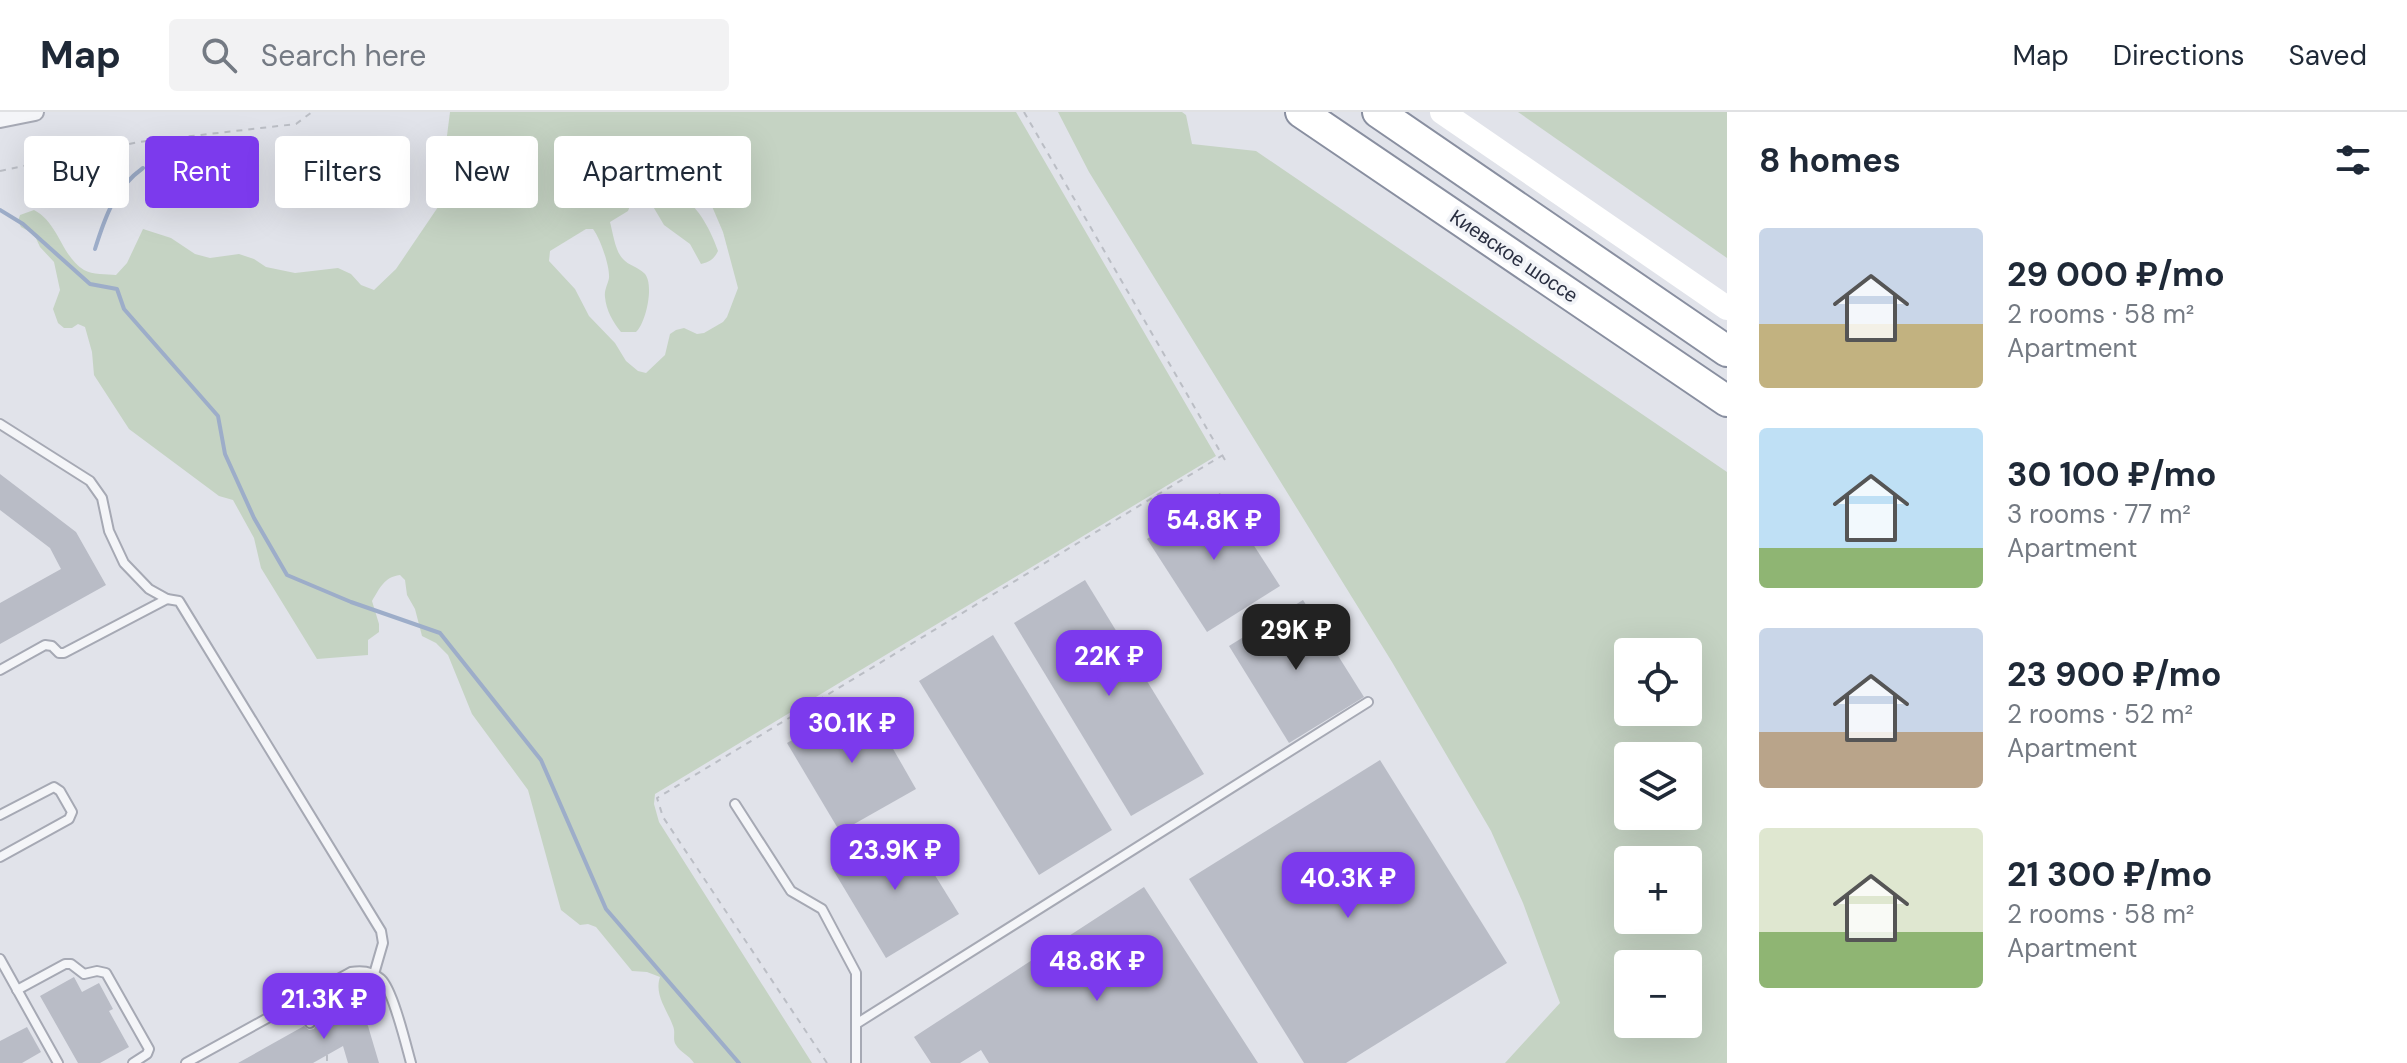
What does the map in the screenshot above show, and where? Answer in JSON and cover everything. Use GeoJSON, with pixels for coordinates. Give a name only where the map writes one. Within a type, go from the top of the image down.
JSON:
{"type":"FeatureCollection","features":[{"type":"Feature","properties":{"kind":"highway","name":"Киевское шоссе"},"geometry":{"type":"LineString","coordinates":[[1301,112],[1727,401]]}},
{"type":"Feature","properties":{"kind":"highway","name":"Киевское шоссе"},"geometry":{"type":"LineString","coordinates":[[1378,112],[1727,351]]}},
{"type":"Feature","properties":{"kind":"main road"},"geometry":{"type":"LineString","coordinates":[[1442,112],[1727,308]]}},
{"type":"Feature","properties":{"kind":"street"},"geometry":{"type":"LineString","coordinates":[[0,119],[35,112]]}},
{"type":"Feature","properties":{"kind":"lane"},"geometry":{"type":"LineString","coordinates":[[0,424],[90,481],[102,498],[109,531],[124,563],[149,589],[167,599]]}},
{"type":"Feature","properties":{"kind":"lane"},"geometry":{"type":"LineString","coordinates":[[0,670],[45,645],[64,653],[167,599],[181,603],[381,931],[383,943],[374,974]]}},
{"type":"Feature","properties":{"kind":"lane"},"geometry":{"type":"LineString","coordinates":[[856,1024],[1368,702]]}},
{"type":"Feature","properties":{"kind":"lane"},"geometry":{"type":"LineString","coordinates":[[0,815],[54,787],[60,791],[72,812],[69,819],[0,857]]}},
{"type":"Feature","properties":{"kind":"lane"},"geometry":{"type":"LineString","coordinates":[[735,804],[791,891],[822,909],[856,973],[856,1063]]}},
{"type":"Feature","properties":{"kind":"lane"},"geometry":{"type":"LineString","coordinates":[[0,959],[58,1063]]}},
{"type":"Feature","properties":{"kind":"lane"},"geometry":{"type":"LineString","coordinates":[[17,990],[65,964],[71,964],[84,974],[97,971],[106,973],[149,1049],[147,1054],[133,1063]]}},
{"type":"Feature","properties":{"kind":"lane"},"geometry":{"type":"LineString","coordinates":[[186,1063],[351,972],[365,971],[386,984],[411,1063]]}},
{"type":"Feature","properties":{"kind":"lane"},"geometry":{"type":"LineString","coordinates":[[298,1001],[310,1023]]}},
{"type":"Feature","properties":{"kind":"path"},"geometry":{"type":"LineString","coordinates":[[0,171],[139,142],[296,124],[312,112]]}},
{"type":"Feature","properties":{"kind":"path"},"geometry":{"type":"LineString","coordinates":[[827,1063],[663,817],[657,798],[1224,458],[1024,112]]}},
{"type":"Feature","properties":{"kind":"path"},"geometry":{"type":"LineString","coordinates":[[327,1055],[327,1063]]}},
{"type":"Feature","properties":{"kind":"green space"},"geometry":{"type":"Polygon","coordinates":[[[450,112],[1016,112],[1216,456],[655,794],[654,804],[659,822],[812,1063],[694,1063],[678,1047],[660,996],[660,977],[632,971],[596,927],[580,925],[561,910],[528,790],[472,714],[448,655],[436,643],[422,636],[415,609],[407,595],[405,580],[400,575],[390,578],[372,601],[379,632],[368,640],[368,655],[317,659],[261,568],[254,538],[233,500],[219,496],[129,429],[94,375],[85,327],[78,324],[64,328],[58,323],[53,309],[60,290],[54,262],[40,247],[34,234],[21,227],[18,221],[20,215],[34,210],[49,223],[76,264],[91,273],[116,275],[127,263],[143,229],[171,238],[195,254],[210,258],[239,254],[266,267],[295,273],[338,268],[351,274],[361,285],[374,290],[396,269],[437,208],[538,208],[538,136],[447,136],[450,112]],[[554,136],[554,208],[629,208],[610,222],[620,256],[644,273],[649,285],[648,303],[640,327],[636,332],[621,332],[608,311],[605,294],[608,267],[593,229],[586,229],[550,251],[549,261],[575,289],[589,316],[638,371],[646,373],[665,355],[670,334],[676,330],[684,328],[697,334],[704,333],[727,317],[738,288],[723,232],[713,208],[751,208],[751,136],[554,136]]]}},
{"type":"Feature","properties":{"kind":"green space"},"geometry":{"type":"Polygon","coordinates":[[[1058,112],[1182,112],[1186,115],[1192,144],[1256,151],[1727,472],[1727,1063],[1505,1063],[1560,1003],[1523,903],[1491,831],[1392,662],[1089,172],[1058,112]]]}},
{"type":"Feature","properties":{"kind":"green space"},"geometry":{"type":"Polygon","coordinates":[[[1518,112],[1727,112],[1727,258],[1518,112]]]}},
{"type":"Feature","properties":{"kind":"green space"},"geometry":{"type":"Polygon","coordinates":[[[654,208],[695,208],[718,251],[711,260],[701,264],[690,244],[664,225],[654,208]]]}},
{"type":"Feature","properties":{"kind":"building"},"geometry":{"type":"Polygon","coordinates":[[[0,474],[76,532],[106,585],[0,644],[0,603],[61,569],[50,548],[0,510],[0,474]]]}},
{"type":"Feature","properties":{"kind":"building"},"geometry":{"type":"Polygon","coordinates":[[[1220,493],[1280,586],[1207,632],[1147,539],[1220,493]]]}},
{"type":"Feature","properties":{"kind":"building"},"geometry":{"type":"Polygon","coordinates":[[[1085,580],[1204,774],[1131,816],[1014,623],[1085,580]]]}},
{"type":"Feature","properties":{"kind":"building"},"geometry":{"type":"Polygon","coordinates":[[[1303,600],[1364,697],[1289,743],[1229,646],[1303,600]]]}},
{"type":"Feature","properties":{"kind":"building"},"geometry":{"type":"Polygon","coordinates":[[[993,635],[1112,830],[1039,875],[919,681],[993,635]]]}},
{"type":"Feature","properties":{"kind":"building"},"geometry":{"type":"Polygon","coordinates":[[[864,698],[916,789],[840,832],[787,743],[864,698]]]}},
{"type":"Feature","properties":{"kind":"building"},"geometry":{"type":"Polygon","coordinates":[[[1380,760],[1507,963],[1346,1063],[1304,1063],[1189,879],[1380,760]]]}},
{"type":"Feature","properties":{"kind":"building"},"geometry":{"type":"Polygon","coordinates":[[[905,827],[959,914],[886,958],[832,868],[905,827]]]}},
{"type":"Feature","properties":{"kind":"building"},"geometry":{"type":"Polygon","coordinates":[[[1144,887],[1258,1063],[989,1063],[981,1050],[960,1063],[931,1063],[914,1037],[1144,887]]]}},
{"type":"Feature","properties":{"kind":"building"},"geometry":{"type":"Polygon","coordinates":[[[74,977],[82,992],[99,983],[113,1009],[109,1011],[129,1047],[100,1063],[78,1063],[40,996],[74,977]]]}},
{"type":"Feature","properties":{"kind":"building"},"geometry":{"type":"Polygon","coordinates":[[[353,999],[368,1026],[379,1063],[348,1063],[343,1046],[313,1063],[238,1063],[304,1026],[314,1029],[316,1020],[353,999]]]}},
{"type":"Feature","properties":{"kind":"building"},"geometry":{"type":"Polygon","coordinates":[[[27,1027],[41,1052],[22,1063],[0,1063],[0,1041],[27,1027]]]}},
{"type":"Feature","properties":{"kind":"waterway"},"geometry":{"type":"LineString","coordinates":[[95,249],[118,194],[143,168]]}},
{"type":"Feature","properties":{"kind":"waterway"},"geometry":{"type":"LineString","coordinates":[[0,210],[23,224],[90,284],[117,289],[124,309],[218,416],[225,454],[254,518],[287,575],[351,602],[440,633],[541,760],[606,909],[739,1063]]}}]}
